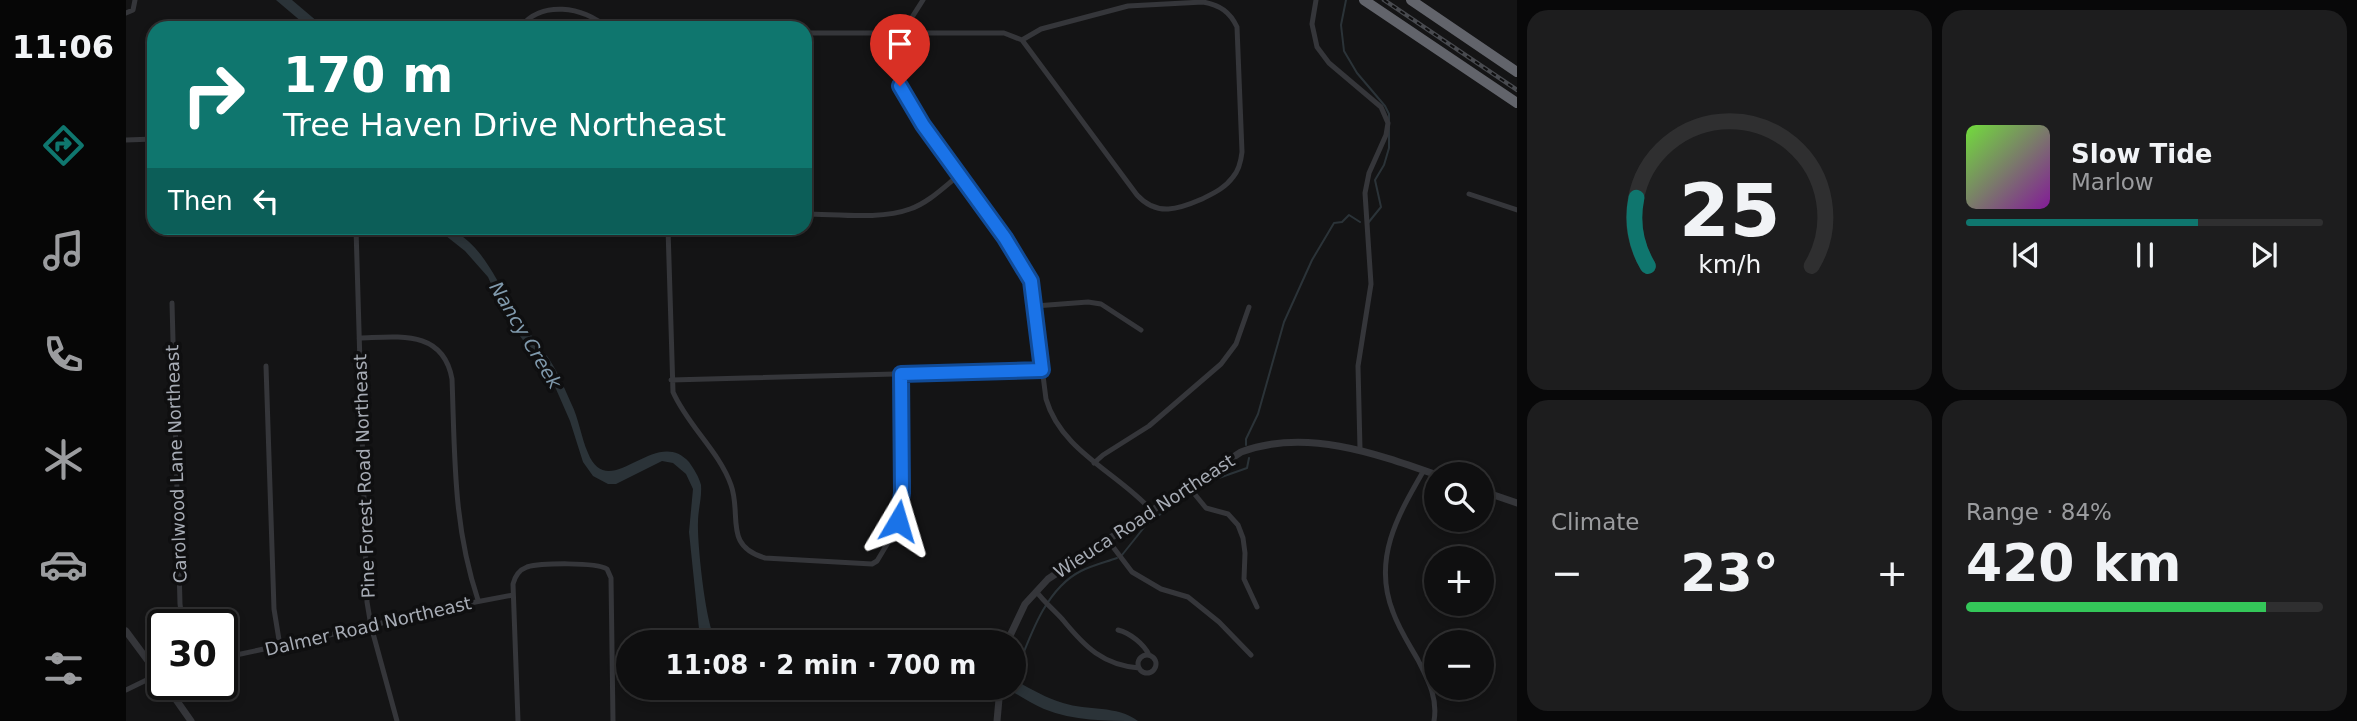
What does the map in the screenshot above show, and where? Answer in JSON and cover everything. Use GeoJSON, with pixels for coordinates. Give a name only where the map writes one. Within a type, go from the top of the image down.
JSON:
{"type":"FeatureCollection","features":[{"type":"Feature","properties":{"kind":"highway"},"geometry":{"type":"LineString","coordinates":[[1364,0],[1517,103]]}},
{"type":"Feature","properties":{"kind":"highway"},"geometry":{"type":"LineString","coordinates":[[1411,0],[1517,72]]}},
{"type":"Feature","properties":{"kind":"street"},"geometry":{"type":"LineString","coordinates":[[127,14],[135,7],[135,0]]}},
{"type":"Feature","properties":{"kind":"street"},"geometry":{"type":"LineString","coordinates":[[923,0],[902,33],[896,62],[900,86],[923,125],[1005,238],[1028,275],[1034,292],[1046,399],[1052,415],[1074,444],[1151,510]]}},
{"type":"Feature","properties":{"kind":"street"},"geometry":{"type":"LineString","coordinates":[[1316,0],[1312,24],[1317,47],[1329,64],[1381,107],[1388,123],[1386,135],[1369,173],[1365,193],[1371,284],[1358,366],[1360,449]]}},
{"type":"Feature","properties":{"kind":"street"},"geometry":{"type":"LineString","coordinates":[[812,33],[1004,33],[1023,40],[1137,195],[1147,204],[1164,210],[1181,208],[1219,191],[1235,175],[1242,152],[1239,37],[1234,20],[1222,8],[1203,2],[1128,6],[1041,29],[1023,40]]}},
{"type":"Feature","properties":{"kind":"street"},"geometry":{"type":"LineString","coordinates":[[526,21],[537,12],[562,8],[584,12],[597,21]]}},
{"type":"Feature","properties":{"kind":"street"},"geometry":{"type":"LineString","coordinates":[[126,140],[147,139]]}},
{"type":"Feature","properties":{"kind":"street"},"geometry":{"type":"LineString","coordinates":[[812,214],[884,214],[910,209],[930,198],[959,175]]}},
{"type":"Feature","properties":{"kind":"street"},"geometry":{"type":"LineString","coordinates":[[1469,194],[1517,210]]}},
{"type":"Feature","properties":{"kind":"street","name":"Pine Forest Road Northeast"},"geometry":{"type":"LineString","coordinates":[[356,235],[365,560],[371,626],[397,721]]}},
{"type":"Feature","properties":{"kind":"street"},"geometry":{"type":"LineString","coordinates":[[668,235],[671,380],[678,404],[730,481],[734,497],[736,532],[746,549],[765,558],[872,564],[877,561],[892,536],[901,506],[901,374]]}},
{"type":"Feature","properties":{"kind":"street"},"geometry":{"type":"LineString","coordinates":[[1035,306],[1088,302],[1101,304],[1141,330]]}},
{"type":"Feature","properties":{"kind":"street","name":"Carolwood Lane Northeast"},"geometry":{"type":"LineString","coordinates":[[172,303],[181,609]]}},
{"type":"Feature","properties":{"kind":"street"},"geometry":{"type":"LineString","coordinates":[[1094,463],[1149,426],[1221,364],[1237,344],[1249,307]]}},
{"type":"Feature","properties":{"kind":"street"},"geometry":{"type":"LineString","coordinates":[[359,338],[418,338],[435,348],[448,365],[452,379],[457,513],[478,600]]}},
{"type":"Feature","properties":{"kind":"street"},"geometry":{"type":"LineString","coordinates":[[266,366],[274,609],[280,646]]}},
{"type":"Feature","properties":{"kind":"street"},"geometry":{"type":"LineString","coordinates":[[671,380],[1042,370]]}},
{"type":"Feature","properties":{"kind":"street","name":"Wieuca Road Northeast"},"geometry":{"type":"LineString","coordinates":[[1012,630],[1017,619],[1061,568],[1110,542],[1151,510],[1241,452],[1269,444],[1325,444],[1360,449],[1424,470]]}},
{"type":"Feature","properties":{"kind":"street"},"geometry":{"type":"LineString","coordinates":[[1424,470],[1394,525],[1386,554],[1385,576],[1392,611],[1432,690],[1434,721]]}},
{"type":"Feature","properties":{"kind":"street"},"geometry":{"type":"LineString","coordinates":[[1189,487],[1206,508],[1228,514],[1238,525],[1245,553],[1244,579],[1257,607]]}},
{"type":"Feature","properties":{"kind":"street"},"geometry":{"type":"LineString","coordinates":[[1494,495],[1517,503]]}},
{"type":"Feature","properties":{"kind":"street"},"geometry":{"type":"LineString","coordinates":[[1110,542],[1132,572],[1161,589],[1188,597],[1219,622],[1251,656]]}},
{"type":"Feature","properties":{"kind":"street"},"geometry":{"type":"LineString","coordinates":[[518,721],[513,595],[515,578],[527,567],[598,565],[607,569],[611,578],[613,721]]}},
{"type":"Feature","properties":{"kind":"street"},"geometry":{"type":"LineString","coordinates":[[1039,594],[1072,633],[1093,652],[1110,663],[1139,668],[1146,673],[1154,669],[1156,661],[1146,648],[1126,632],[1118,630]]}},
{"type":"Feature","properties":{"kind":"street","name":"Dalmer Road Northeast"},"geometry":{"type":"LineString","coordinates":[[238,655],[478,600],[513,595]]}},
{"type":"Feature","properties":{"kind":"street"},"geometry":{"type":"LineString","coordinates":[[126,631],[147,657]]}},
{"type":"Feature","properties":{"kind":"street"},"geometry":{"type":"LineString","coordinates":[[1139,668],[1139,659],[1149,655]]}},
{"type":"Feature","properties":{"kind":"street"},"geometry":{"type":"LineString","coordinates":[[126,690],[147,680]]}},
{"type":"Feature","properties":{"kind":"street"},"geometry":{"type":"LineString","coordinates":[[176,700],[191,721]]}},
{"type":"Feature","properties":{"kind":"street"},"geometry":{"type":"LineString","coordinates":[[997,719],[999,700]]}},
{"type":"Feature","properties":{"kind":"water"},"geometry":{"type":"Polygon","coordinates":[[[276,0],[292,0],[317,21],[301,21],[276,0]]]}},
{"type":"Feature","properties":{"kind":"water","name":"Nancy Creek"},"geometry":{"type":"Polygon","coordinates":[[[445,235],[459,235],[474,247],[493,273],[519,319],[551,361],[574,409],[588,453],[597,467],[608,471],[620,469],[662,452],[676,453],[689,462],[698,476],[701,485],[699,548],[712,630],[699,629],[689,532],[693,489],[686,474],[673,463],[662,461],[616,484],[608,484],[593,476],[583,462],[556,389],[506,317],[488,277],[465,251],[445,235]]]}},
{"type":"Feature","properties":{"kind":"water"},"geometry":{"type":"Polygon","coordinates":[[[1026,686],[1057,701],[1112,710],[1138,721],[1090,720],[1039,707],[1026,700],[1026,686]]]}},
{"type":"Feature","properties":{"kind":"waterway"},"geometry":{"type":"LineString","coordinates":[[1346,0],[1341,25],[1344,51],[1357,73],[1389,114],[1389,148],[1384,165],[1375,180],[1381,207],[1368,223]]}},
{"type":"Feature","properties":{"kind":"waterway"},"geometry":{"type":"LineString","coordinates":[[1246,445],[1246,439],[1258,414],[1284,322],[1312,260],[1334,223],[1342,222],[1349,215],[1360,222]]}},
{"type":"Feature","properties":{"kind":"waterway"},"geometry":{"type":"LineString","coordinates":[[1122,555],[1146,525],[1199,485],[1247,468],[1249,458]]}},
{"type":"Feature","properties":{"kind":"waterway"},"geometry":{"type":"LineString","coordinates":[[1026,647],[1038,619],[1056,591],[1081,571],[1117,558]]}},
{"type":"Feature","properties":{"kind":"railway"},"geometry":{"type":"LineString","coordinates":[[1384,0],[1517,90]]}},
{"type":"Feature","properties":{"kind":"route"},"geometry":{"type":"LineString","coordinates":[[898,521],[902,493],[901,374],[1042,370],[1031,281],[1005,238],[923,125],[900,86]]}}]}
